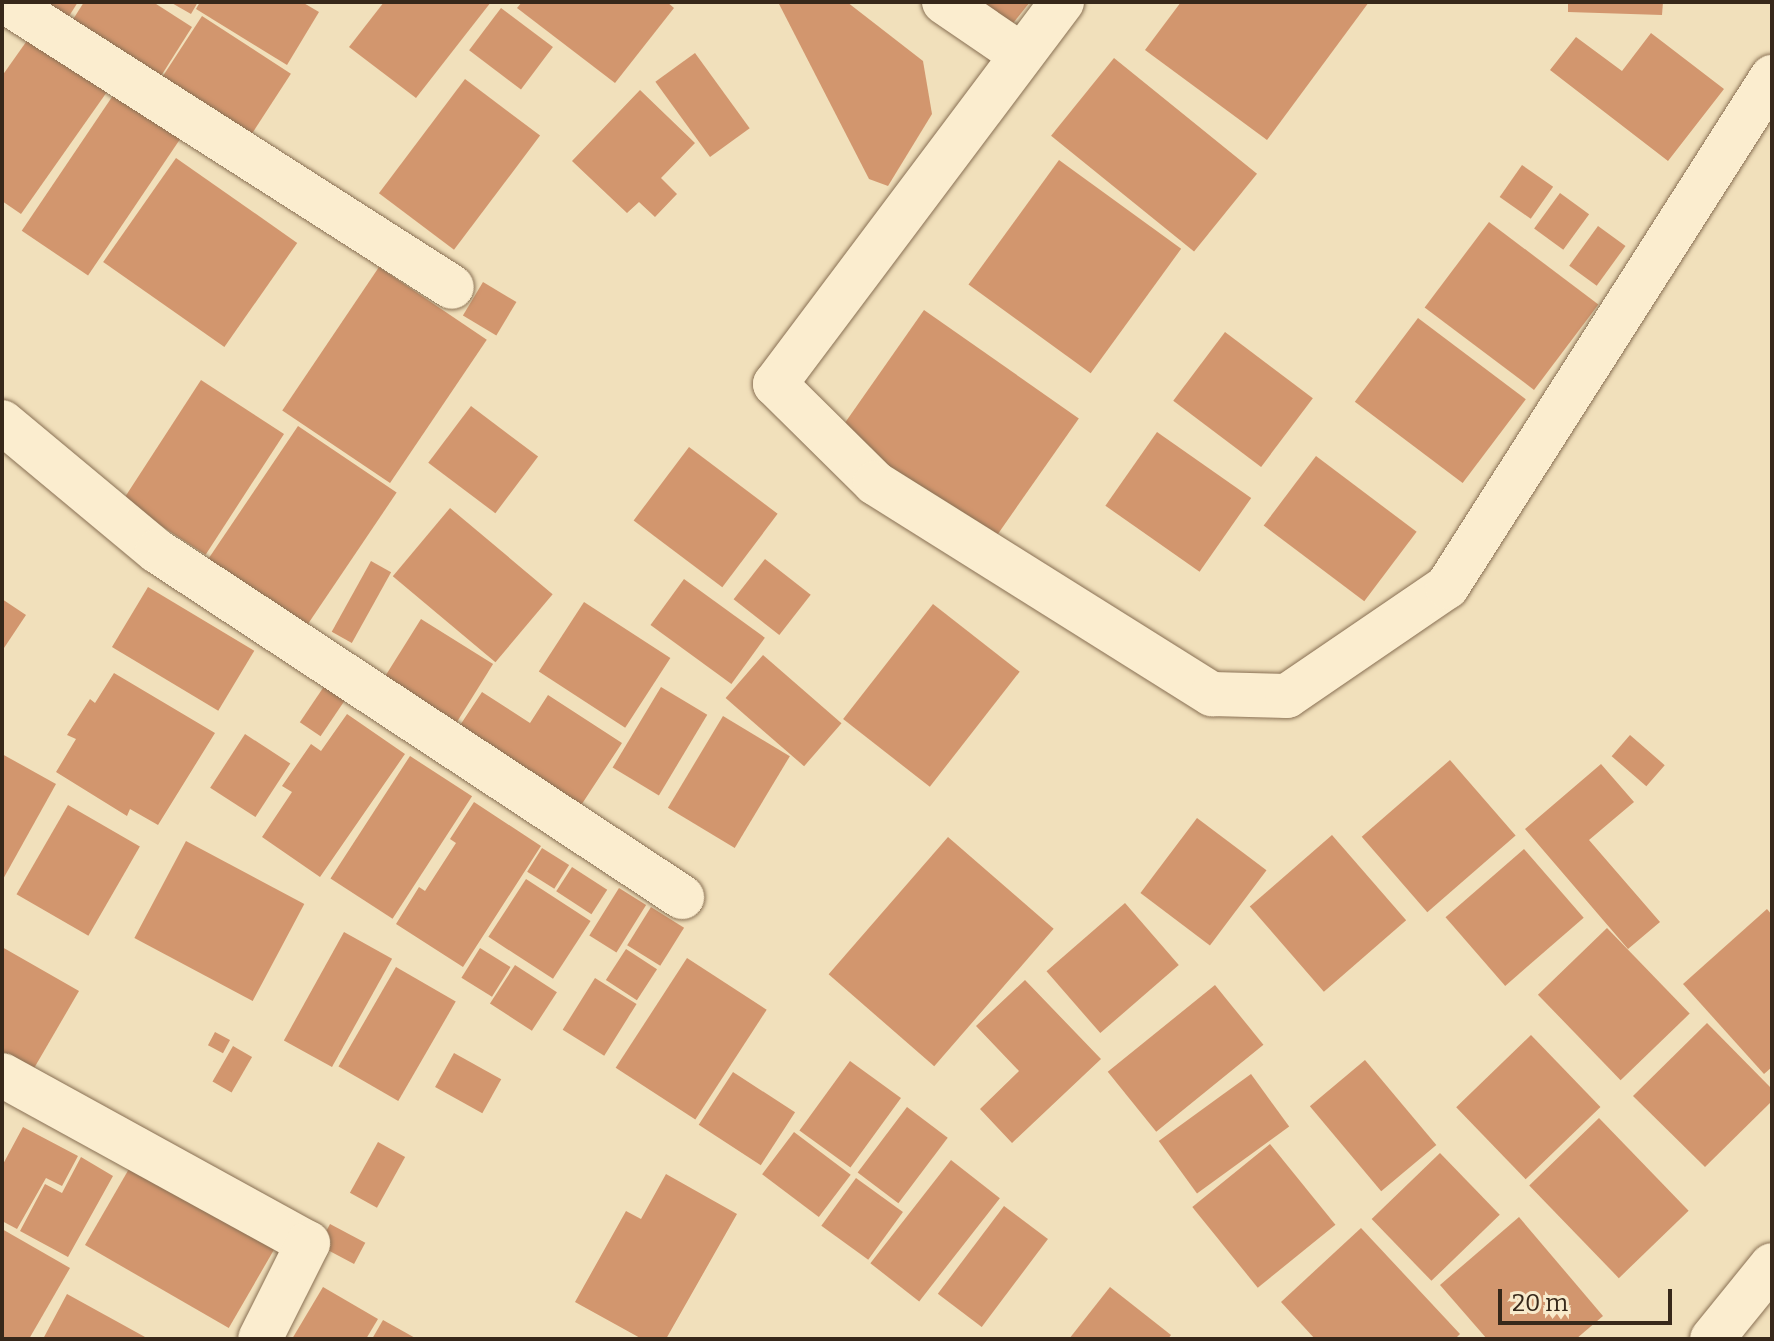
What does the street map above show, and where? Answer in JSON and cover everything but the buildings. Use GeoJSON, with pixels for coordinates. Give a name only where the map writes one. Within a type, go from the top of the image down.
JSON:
{"type":"FeatureCollection","features":[{"type":"Feature","properties":{"kind":"street"},"geometry":{"type":"LineString","coordinates":[[6,2],[452,287]]}},
{"type":"Feature","properties":{"kind":"street"},"geometry":{"type":"LineString","coordinates":[[944,2],[1020,54]]}},
{"type":"Feature","properties":{"kind":"street"},"geometry":{"type":"LineString","coordinates":[[1062,2],[775,384],[875,483],[1212,694],[1287,696],[1447,587],[1772,77]]}},
{"type":"Feature","properties":{"kind":"street"},"geometry":{"type":"LineString","coordinates":[[2,422],[157,551],[682,897]]}},
{"type":"Feature","properties":{"kind":"street"},"geometry":{"type":"LineString","coordinates":[[2,1075],[308,1243],[260,1339]]}},
{"type":"Feature","properties":{"kind":"street"},"geometry":{"type":"LineString","coordinates":[[1712,1339],[1772,1265]]}}]}
